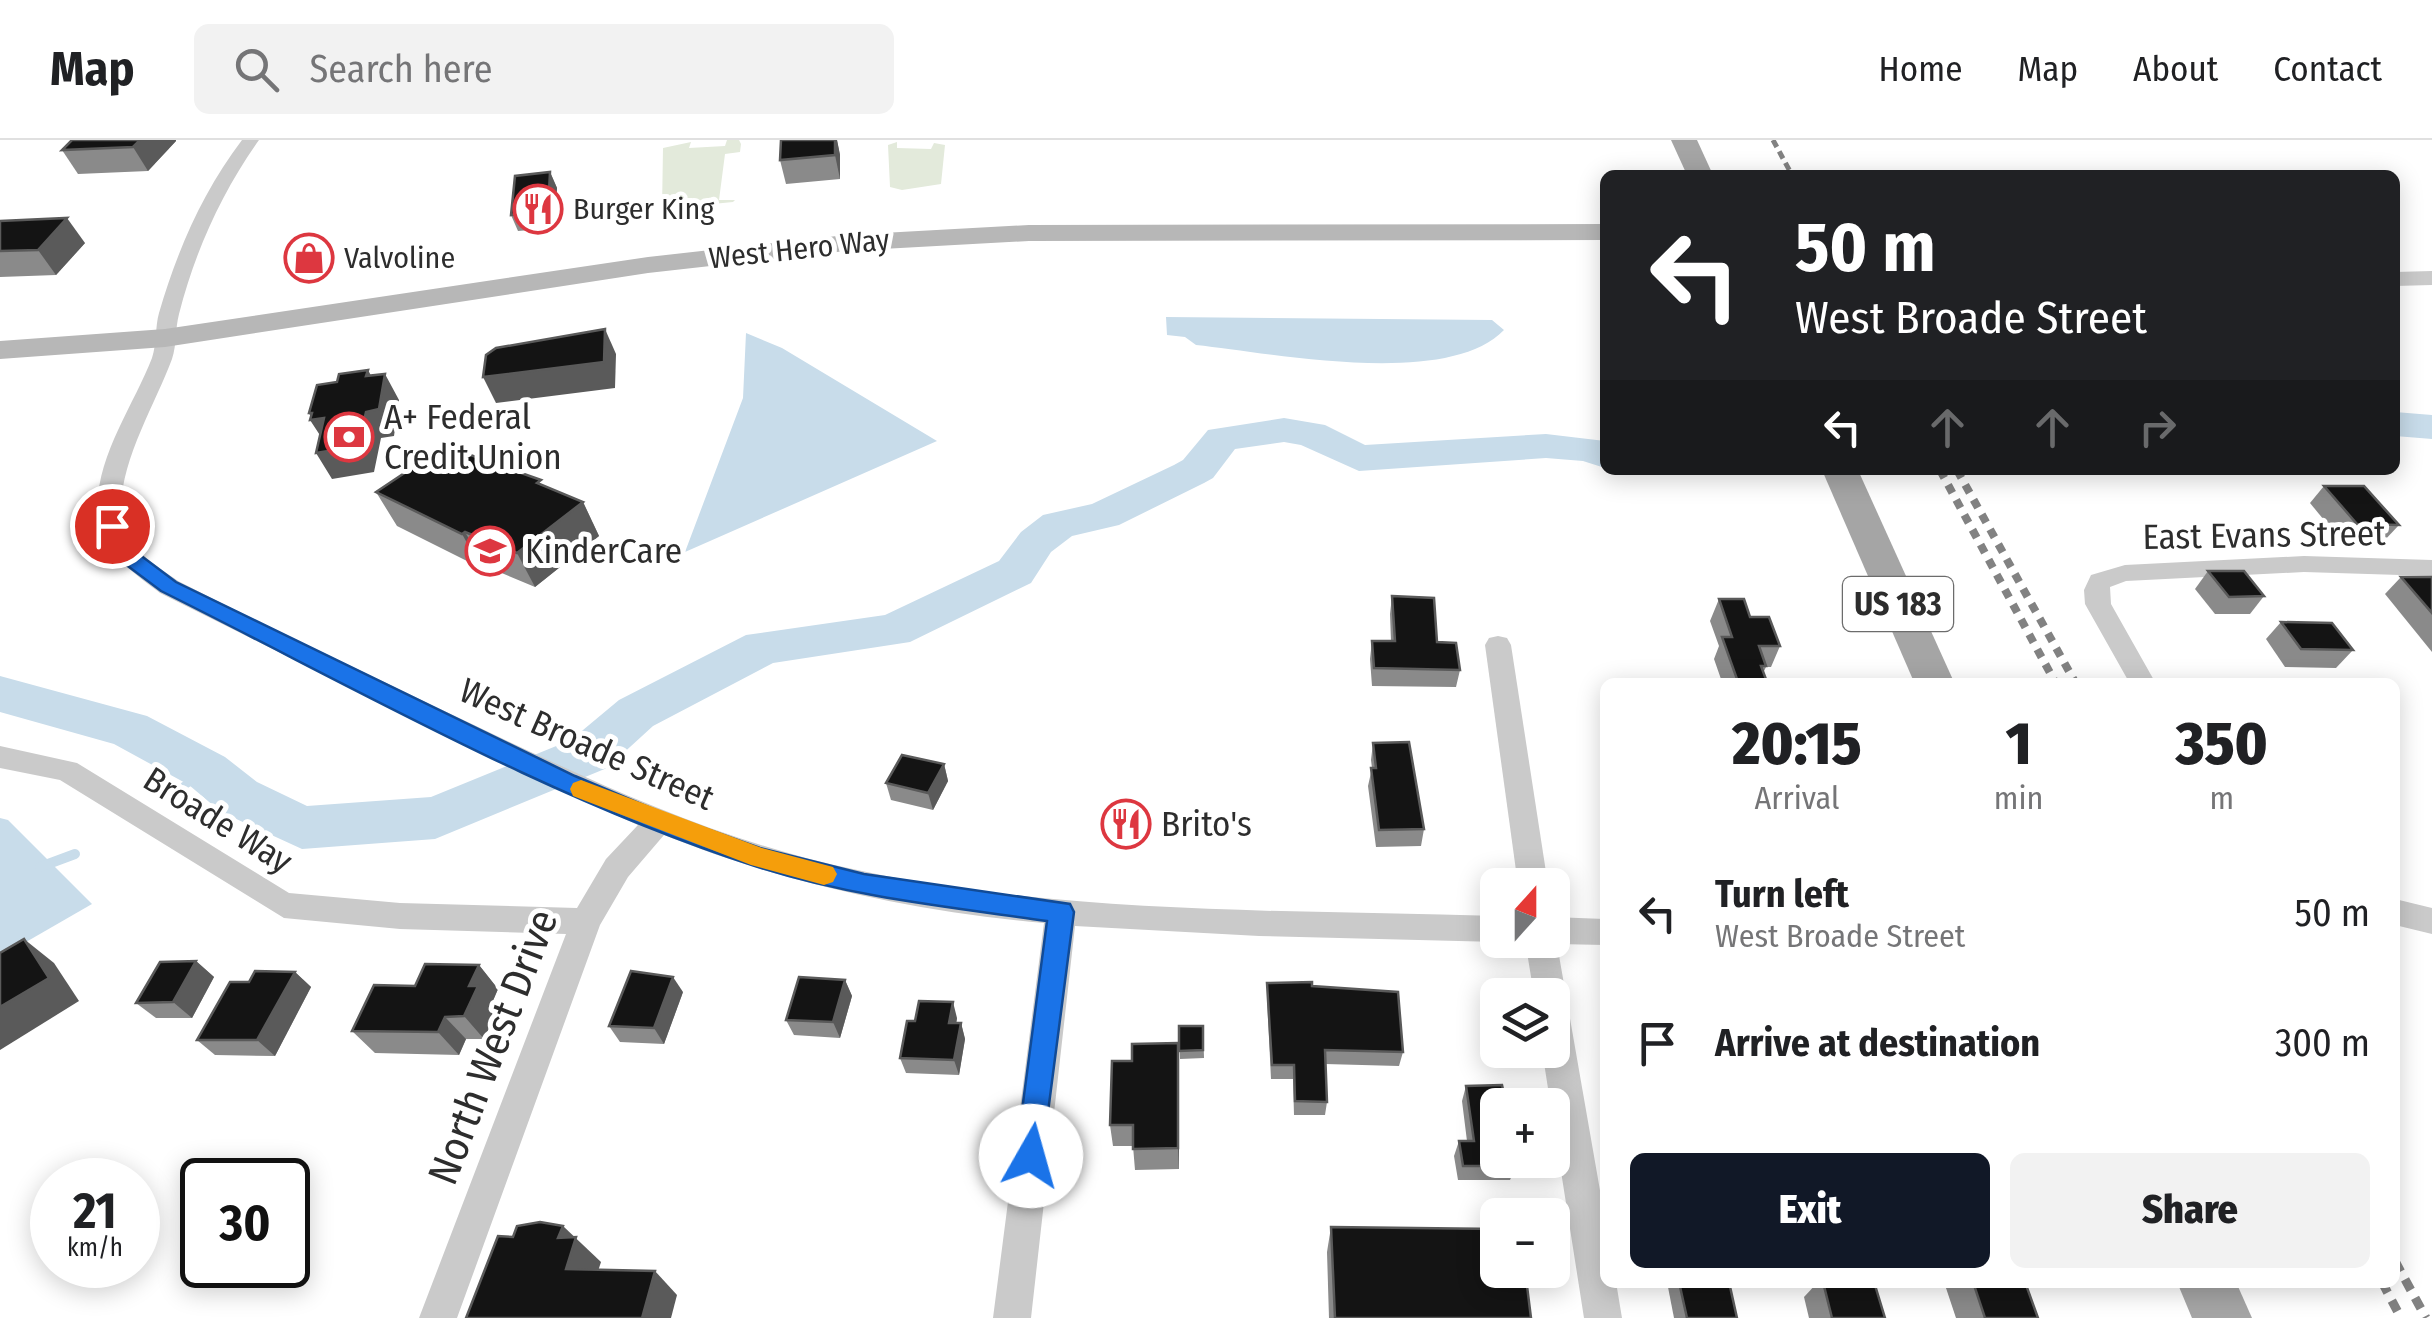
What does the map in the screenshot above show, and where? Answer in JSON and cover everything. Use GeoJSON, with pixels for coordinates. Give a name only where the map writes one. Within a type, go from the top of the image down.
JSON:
{"type":"FeatureCollection","features":[{"type":"Feature","properties":{"kind":"main road"},"geometry":{"type":"LineString","coordinates":[[1684,140],[1698,170]]}},
{"type":"Feature","properties":{"kind":"main road","name":"West Hero Way"},"geometry":{"type":"LineString","coordinates":[[0,350],[165,338],[648,265],[846,243],[1028,233],[1600,232]]}},
{"type":"Feature","properties":{"kind":"main road","name":"US 183"},"geometry":{"type":"LineString","coordinates":[[1842,475],[1932,678]]}},
{"type":"Feature","properties":{"kind":"main road"},"geometry":{"type":"LineString","coordinates":[[2209,1288],[2222,1318]]}},
{"type":"Feature","properties":{"kind":"street","name":"West Broade Street"},"geometry":{"type":"LineString","coordinates":[[251,140],[226,170],[216,191],[168,316],[165,352],[110,495],[112,526],[128,556],[168,586],[566,783],[658,822],[759,858],[864,884],[1061,912],[1480,928]]}},
{"type":"Feature","properties":{"kind":"street"},"geometry":{"type":"LineString","coordinates":[[2400,279],[2432,278]]}},
{"type":"Feature","properties":{"kind":"street","name":"East Evans Street"},"geometry":{"type":"LineString","coordinates":[[2140,678],[2098,604],[2096,590],[2100,582],[2125,572],[2190,567],[2432,568]]}},
{"type":"Feature","properties":{"kind":"street"},"geometry":{"type":"LineString","coordinates":[[1498,646],[1531,868]]}},
{"type":"Feature","properties":{"kind":"street","name":"Broade Way"},"geometry":{"type":"LineString","coordinates":[[0,757],[66,771],[284,905],[400,916],[586,921]]}},
{"type":"Feature","properties":{"kind":"street","name":"North West Drive"},"geometry":{"type":"LineString","coordinates":[[438,1318],[586,921],[617,868],[658,822]]}},
{"type":"Feature","properties":{"kind":"street"},"geometry":{"type":"LineString","coordinates":[[1012,1318],[1061,912]]}},
{"type":"Feature","properties":{"kind":"street"},"geometry":{"type":"LineString","coordinates":[[2400,913],[2432,922]]}},
{"type":"Feature","properties":{"kind":"street"},"geometry":{"type":"LineString","coordinates":[[1570,931],[1600,932]]}},
{"type":"Feature","properties":{"kind":"street"},"geometry":{"type":"LineString","coordinates":[[1562,1068],[1603,1318]]}},
{"type":"Feature","properties":{"kind":"green space"},"geometry":{"type":"Polygon","coordinates":[[[727,140],[739,140],[740,152],[725,154],[719,200],[735,200],[662,209],[663,148],[691,142],[689,148],[725,146],[727,140]]]}},
{"type":"Feature","properties":{"kind":"green space"},"geometry":{"type":"Polygon","coordinates":[[[897,142],[897,148],[931,149],[934,143],[945,145],[941,184],[902,190],[890,187],[888,145],[897,142]]]}},
{"type":"Feature","properties":{"kind":"water"},"geometry":{"type":"Polygon","coordinates":[[[1166,317],[1492,320],[1504,330],[1478,348],[1443,358],[1357,363],[1196,345],[1185,337],[1167,335],[1166,317]]]}},
{"type":"Feature","properties":{"kind":"water"},"geometry":{"type":"Polygon","coordinates":[[[746,333],[782,348],[937,441],[685,552],[743,398],[746,333]]]}},
{"type":"Feature","properties":{"kind":"water"},"geometry":{"type":"Polygon","coordinates":[[[0,818],[8,820],[92,904],[0,957],[0,818]]]}},
{"type":"Feature","properties":{"kind":"building"},"geometry":{"type":"Polygon","coordinates":[[[72,140],[140,140],[133,147],[62,150],[72,140]]]}},
{"type":"Feature","properties":{"kind":"building"},"geometry":{"type":"Polygon","coordinates":[[[781,140],[835,140],[835,155],[780,160],[781,140]]]}},
{"type":"Feature","properties":{"kind":"building"},"geometry":{"type":"Polygon","coordinates":[[[550,172],[548,211],[511,215],[515,176],[550,172]]]}},
{"type":"Feature","properties":{"kind":"building"},"geometry":{"type":"Polygon","coordinates":[[[67,218],[38,250],[0,251],[0,221],[67,218]]]}},
{"type":"Feature","properties":{"kind":"building"},"geometry":{"type":"Polygon","coordinates":[[[605,329],[604,362],[483,377],[486,355],[496,348],[605,329]]]}},
{"type":"Feature","properties":{"kind":"building"},"geometry":{"type":"Polygon","coordinates":[[[368,370],[366,376],[385,374],[379,409],[366,412],[358,446],[316,453],[324,418],[310,420],[309,413],[317,385],[337,382],[339,374],[368,370]]]}},
{"type":"Feature","properties":{"kind":"building"},"geometry":{"type":"Polygon","coordinates":[[[445,446],[541,480],[537,483],[583,502],[517,553],[462,534],[376,492],[445,446]]]}},
{"type":"Feature","properties":{"kind":"building"},"geometry":{"type":"Polygon","coordinates":[[[2324,486],[2364,486],[2399,525],[2357,524],[2324,486]]]}},
{"type":"Feature","properties":{"kind":"building"},"geometry":{"type":"Polygon","coordinates":[[[2208,571],[2244,571],[2264,596],[2229,597],[2208,571]]]}},
{"type":"Feature","properties":{"kind":"building"},"geometry":{"type":"Polygon","coordinates":[[[2401,577],[2432,577],[2432,613],[2401,577]]]}},
{"type":"Feature","properties":{"kind":"building"},"geometry":{"type":"Polygon","coordinates":[[[1392,596],[1434,598],[1437,642],[1456,643],[1460,670],[1374,668],[1372,641],[1395,641],[1392,596]]]}},
{"type":"Feature","properties":{"kind":"building"},"geometry":{"type":"Polygon","coordinates":[[[1719,599],[1744,599],[1750,617],[1769,617],[1780,646],[1759,646],[1766,678],[1737,678],[1722,637],[1732,637],[1719,599]]]}},
{"type":"Feature","properties":{"kind":"building"},"geometry":{"type":"Polygon","coordinates":[[[2281,622],[2332,623],[2353,650],[2301,649],[2281,622]]]}},
{"type":"Feature","properties":{"kind":"building"},"geometry":{"type":"Polygon","coordinates":[[[1409,742],[1424,829],[1379,830],[1371,768],[1376,768],[1373,743],[1409,742]]]}},
{"type":"Feature","properties":{"kind":"building"},"geometry":{"type":"Polygon","coordinates":[[[902,755],[944,764],[928,793],[886,783],[902,755]]]}},
{"type":"Feature","properties":{"kind":"building"},"geometry":{"type":"Polygon","coordinates":[[[24,939],[49,978],[0,1007],[0,953],[24,939]]]}},
{"type":"Feature","properties":{"kind":"building"},"geometry":{"type":"Polygon","coordinates":[[[196,961],[173,1002],[136,1003],[160,962],[196,961]]]}},
{"type":"Feature","properties":{"kind":"building"},"geometry":{"type":"Polygon","coordinates":[[[425,964],[479,965],[469,986],[478,986],[464,1016],[445,1017],[438,1032],[352,1031],[374,985],[415,986],[425,964]]]}},
{"type":"Feature","properties":{"kind":"building"},"geometry":{"type":"Polygon","coordinates":[[[255,971],[295,972],[257,1040],[197,1040],[230,982],[249,982],[255,971]]]}},
{"type":"Feature","properties":{"kind":"building"},"geometry":{"type":"Polygon","coordinates":[[[631,971],[673,977],[654,1028],[609,1026],[631,971]]]}},
{"type":"Feature","properties":{"kind":"building"},"geometry":{"type":"Polygon","coordinates":[[[799,977],[845,980],[833,1022],[786,1020],[799,977]]]}},
{"type":"Feature","properties":{"kind":"building"},"geometry":{"type":"Polygon","coordinates":[[[1312,982],[1312,986],[1398,992],[1403,1052],[1325,1050],[1327,1102],[1295,1101],[1294,1065],[1272,1065],[1267,983],[1312,982]]]}},
{"type":"Feature","properties":{"kind":"building"},"geometry":{"type":"Polygon","coordinates":[[[919,1001],[953,1002],[949,1023],[961,1023],[954,1060],[900,1058],[907,1021],[915,1021],[919,1001]]]}},
{"type":"Feature","properties":{"kind":"building"},"geometry":{"type":"Polygon","coordinates":[[[1179,1026],[1203,1026],[1203,1050],[1179,1051],[1179,1026]]]}},
{"type":"Feature","properties":{"kind":"building"},"geometry":{"type":"Polygon","coordinates":[[[1178,1043],[1178,1148],[1133,1149],[1133,1125],[1110,1125],[1112,1061],[1132,1061],[1132,1044],[1178,1043]]]}},
{"type":"Feature","properties":{"kind":"building"},"geometry":{"type":"Polygon","coordinates":[[[1466,1086],[1503,1088],[1480,1088],[1480,1166],[1463,1166],[1459,1141],[1474,1141],[1466,1086]]]}},
{"type":"Feature","properties":{"kind":"building"},"geometry":{"type":"Polygon","coordinates":[[[540,1222],[563,1226],[558,1238],[576,1237],[566,1269],[655,1271],[642,1318],[466,1318],[498,1236],[513,1237],[517,1226],[540,1222]]]}},
{"type":"Feature","properties":{"kind":"building"},"geometry":{"type":"Polygon","coordinates":[[[1331,1227],[1480,1229],[1480,1288],[1527,1288],[1531,1318],[1335,1318],[1331,1227]]]}},
{"type":"Feature","properties":{"kind":"building"},"geometry":{"type":"Polygon","coordinates":[[[1680,1288],[1730,1288],[1737,1318],[1687,1318],[1680,1288]]]}},
{"type":"Feature","properties":{"kind":"building"},"geometry":{"type":"Polygon","coordinates":[[[1824,1288],[1876,1288],[1885,1318],[1832,1318],[1824,1288]]]}},
{"type":"Feature","properties":{"kind":"building"},"geometry":{"type":"Polygon","coordinates":[[[1975,1288],[2027,1288],[2038,1318],[1985,1318],[1975,1288]]]}},
{"type":"Feature","properties":{"kind":"waterway"},"geometry":{"type":"LineString","coordinates":[[2400,424],[2432,427]]}},
{"type":"Feature","properties":{"kind":"waterway"},"geometry":{"type":"LineString","coordinates":[[0,694],[129,729],[207,771],[239,797],[302,828],[435,818],[589,754],[636,713],[763,647],[893,630],[1015,572],[1036,542],[1058,525],[1104,515],[1189,474],[1198,469],[1222,439],[1284,430],[1311,434],[1359,458],[1546,446],[1600,453]]}},
{"type":"Feature","properties":{"kind":"waterway"},"geometry":{"type":"LineString","coordinates":[[176,791],[207,771]]}},
{"type":"Feature","properties":{"kind":"waterway"},"geometry":{"type":"LineString","coordinates":[[40,867],[75,854]]}},
{"type":"Feature","properties":{"kind":"railway"},"geometry":{"type":"LineString","coordinates":[[1773,140],[1789,170]]}},
{"type":"Feature","properties":{"kind":"railway"},"geometry":{"type":"LineString","coordinates":[[1943,475],[2053,678]]}},
{"type":"Feature","properties":{"kind":"railway"},"geometry":{"type":"LineString","coordinates":[[1960,475],[2073,678]]}},
{"type":"Feature","properties":{"kind":"railway"},"geometry":{"type":"LineString","coordinates":[[2400,1270],[2426,1318]]}},
{"type":"Feature","properties":{"kind":"railway"},"geometry":{"type":"LineString","coordinates":[[2385,1288],[2401,1318]]}},
{"type":"Feature","properties":{"kind":"slow traffic"},"geometry":{"type":"LineString","coordinates":[[581,789],[759,858],[824,874]]}},
{"type":"Feature","properties":{"kind":"place","name":"Burger King"},"geometry":{"type":"Point","coordinates":[538,209]}},
{"type":"Feature","properties":{"kind":"place","name":"Valvoline"},"geometry":{"type":"Point","coordinates":[309,258]}},
{"type":"Feature","properties":{"kind":"place","name":"A+ Federal Credit Union"},"geometry":{"type":"Point","coordinates":[349,437]}},
{"type":"Feature","properties":{"kind":"place","name":"KinderCare"},"geometry":{"type":"Point","coordinates":[490,551]}},
{"type":"Feature","properties":{"kind":"place","name":"Brito's"},"geometry":{"type":"Point","coordinates":[1126,824]}},
{"type":"Feature","properties":{"kind":"route"},"geometry":{"type":"LineString","coordinates":[[112,526],[128,556],[168,586],[566,783],[658,822],[759,858],[864,884],[1061,912],[1031,1156]]}}]}
